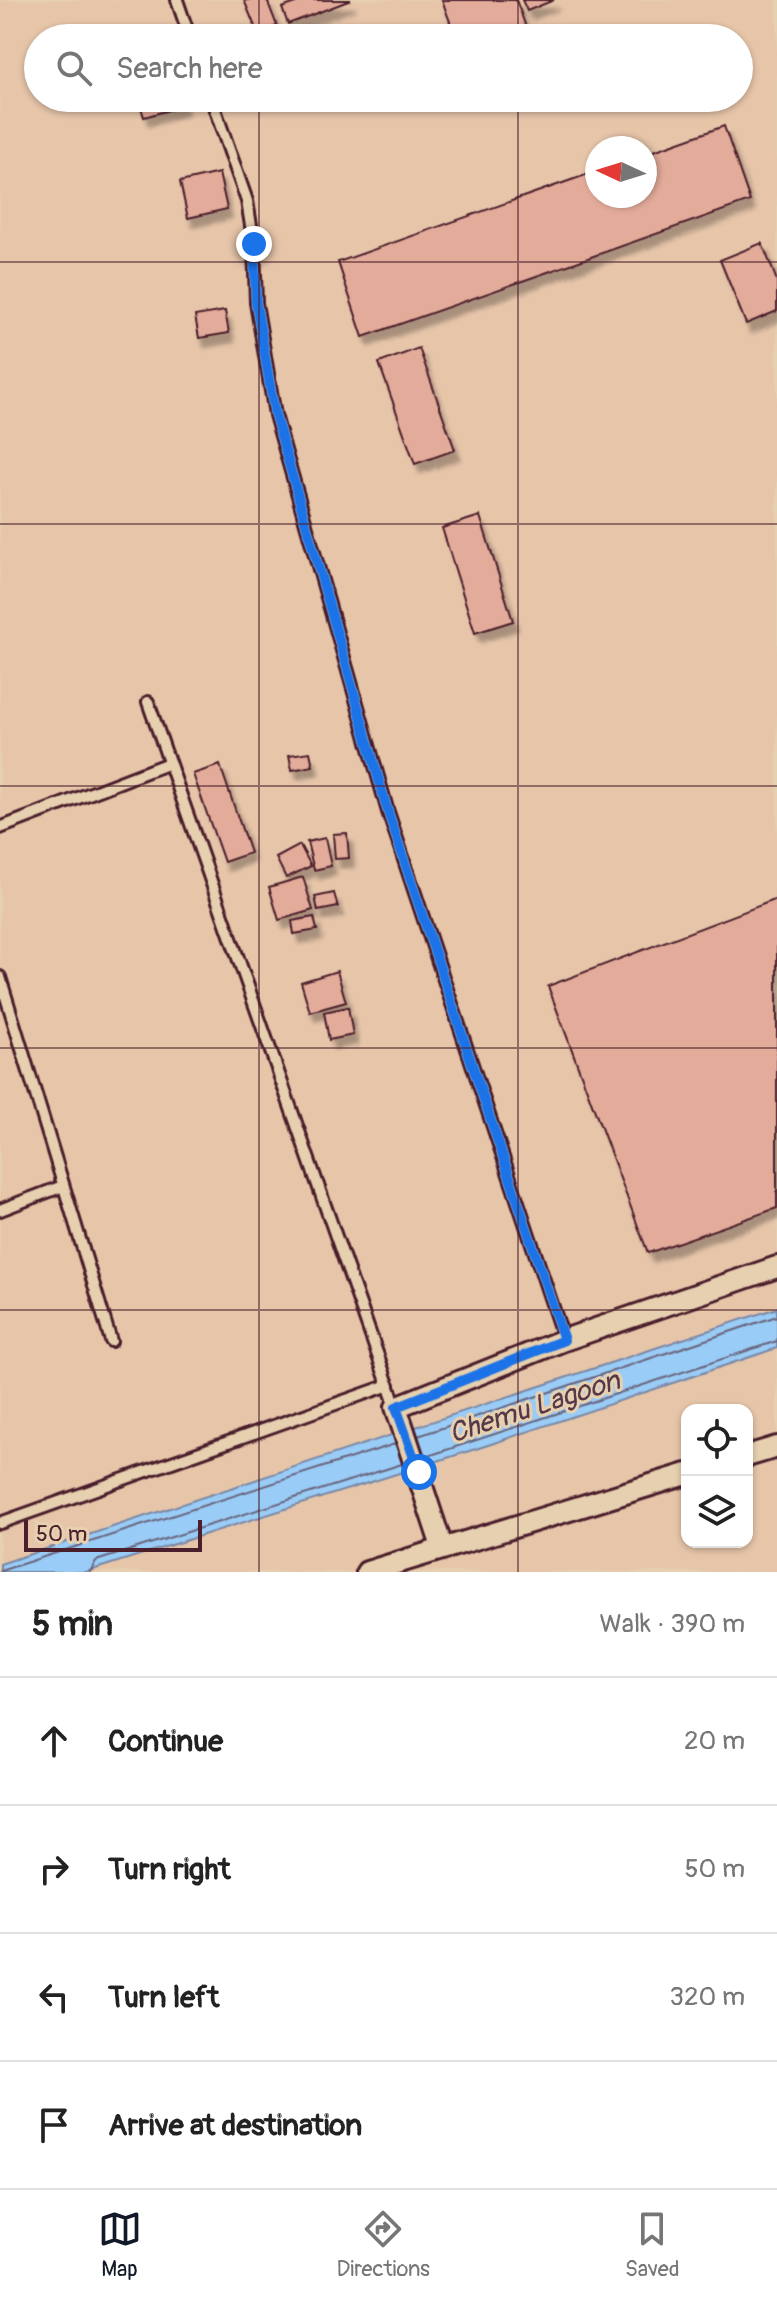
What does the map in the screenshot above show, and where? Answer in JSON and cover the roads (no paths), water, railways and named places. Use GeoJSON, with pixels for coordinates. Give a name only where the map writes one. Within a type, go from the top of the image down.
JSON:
{"type":"FeatureCollection","features":[{"type":"Feature","properties":{"kind":"street"},"geometry":{"type":"LineString","coordinates":[[442,1547],[396,1407],[564,1340],[777,1267]]}},
{"type":"Feature","properties":{"kind":"street"},"geometry":{"type":"LineString","coordinates":[[753,1454],[777,1447]]}},
{"type":"Feature","properties":{"kind":"street"},"geometry":{"type":"LineString","coordinates":[[367,1572],[681,1476]]}},
{"type":"Feature","properties":{"kind":"lane"},"geometry":{"type":"LineString","coordinates":[[177,0],[185,24]]}},
{"type":"Feature","properties":{"kind":"lane"},"geometry":{"type":"LineString","coordinates":[[216,112],[247,201],[260,334],[275,415],[388,812],[564,1340]]}},
{"type":"Feature","properties":{"kind":"lane"},"geometry":{"type":"LineString","coordinates":[[148,702],[396,1407]]}},
{"type":"Feature","properties":{"kind":"lane"},"geometry":{"type":"LineString","coordinates":[[0,828],[169,763]]}},
{"type":"Feature","properties":{"kind":"lane"},"geometry":{"type":"LineString","coordinates":[[0,977],[111,1341]]}},
{"type":"Feature","properties":{"kind":"lane"},"geometry":{"type":"LineString","coordinates":[[0,1210],[63,1186]]}},
{"type":"Feature","properties":{"kind":"lane"},"geometry":{"type":"LineString","coordinates":[[0,1523],[389,1385]]}},
{"type":"Feature","properties":{"kind":"water","name":"Chemu Lagoon"},"geometry":{"type":"Polygon","coordinates":[[[777,1308],[777,1348],[485,1446],[86,1572],[0,1572],[0,1564],[777,1308]]]}}]}
